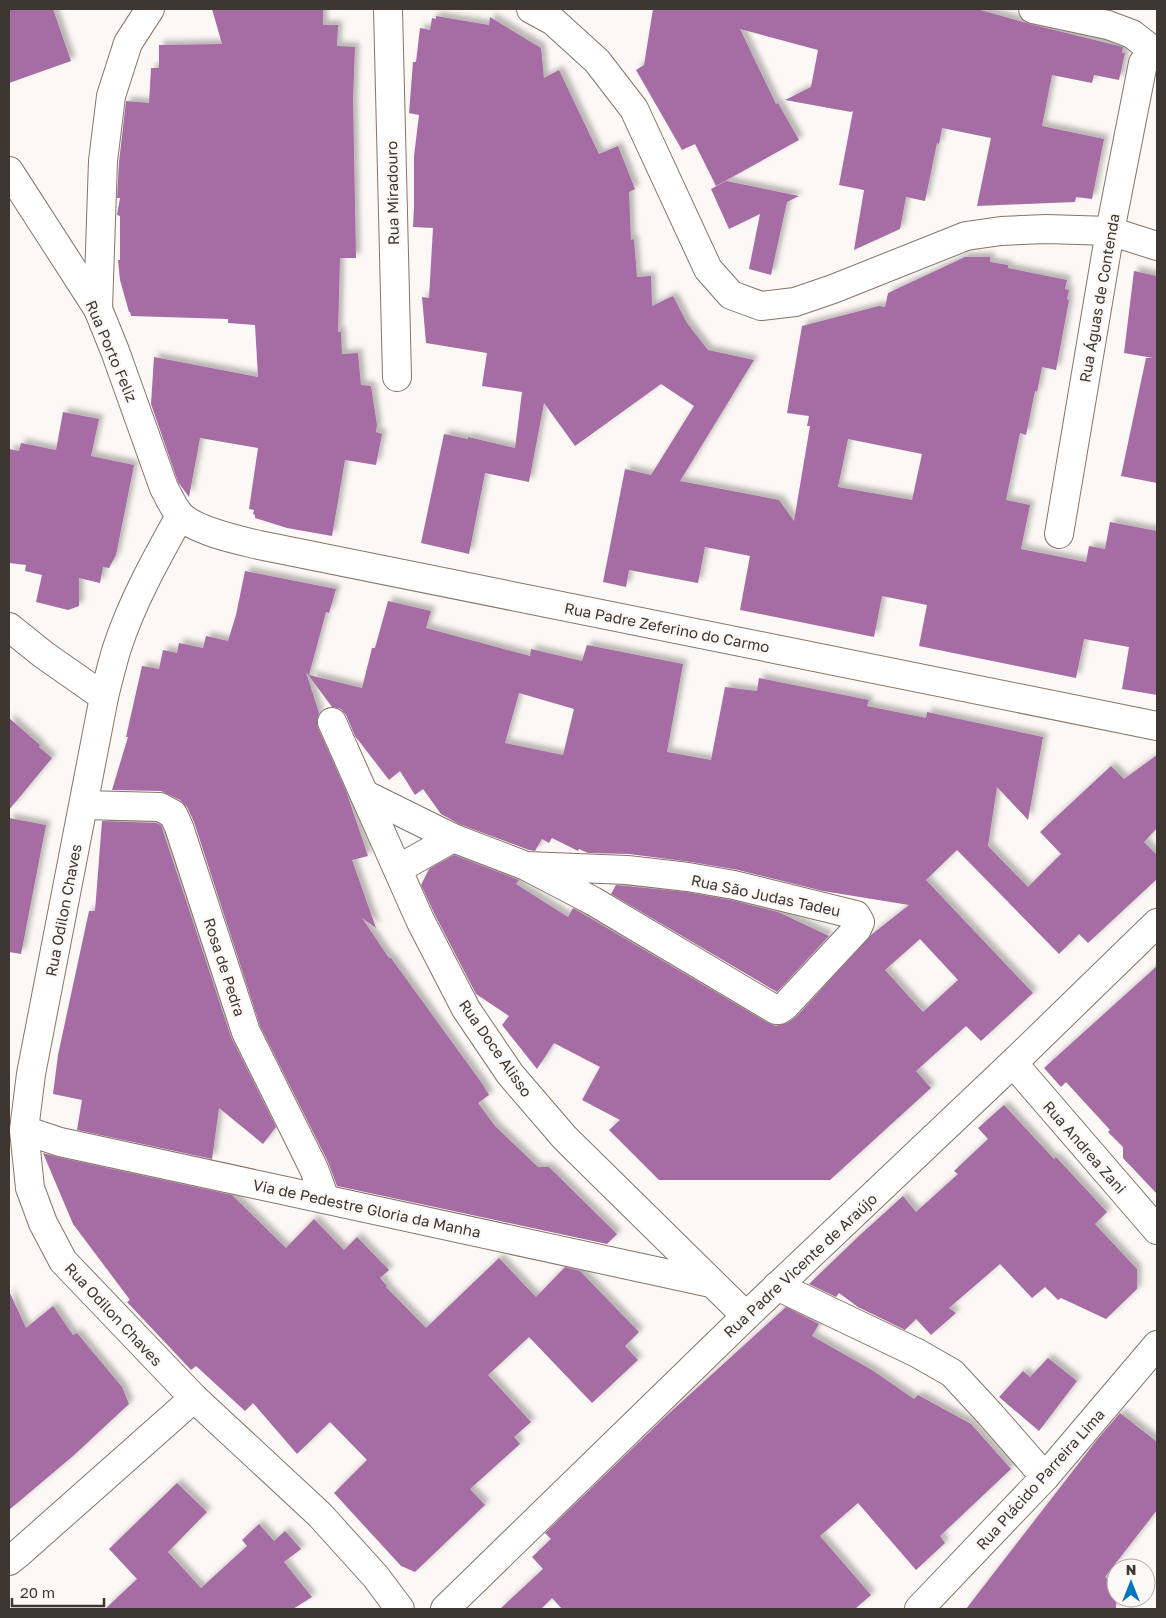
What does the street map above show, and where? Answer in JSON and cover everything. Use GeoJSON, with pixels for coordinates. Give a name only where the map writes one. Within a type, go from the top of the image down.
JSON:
{"type":"FeatureCollection","features":[{"type":"Feature","properties":{"kind":"street"},"geometry":{"type":"LineString","coordinates":[[98,309],[103,161],[111,96],[128,43],[150,9]]}},
{"type":"Feature","properties":{"kind":"street","name":"Rua Miradouro"},"geometry":{"type":"LineString","coordinates":[[388,9],[397,377]]}},
{"type":"Feature","properties":{"kind":"street"},"geometry":{"type":"LineString","coordinates":[[531,9],[553,21],[597,62],[634,109],[708,270],[731,296],[762,306],[795,302],[833,289],[966,236],[1001,231],[1046,229],[1110,231],[1157,246]]}},
{"type":"Feature","properties":{"kind":"street"},"geometry":{"type":"LineString","coordinates":[[1033,9],[1108,25],[1132,34],[1152,56]]}},
{"type":"Feature","properties":{"kind":"street","name":"Rua Águas de Contenda"},"geometry":{"type":"LineString","coordinates":[[1059,534],[1110,231],[1152,56]]}},
{"type":"Feature","properties":{"kind":"street","name":"Rua Porto Feliz"},"geometry":{"type":"LineString","coordinates":[[9,171],[98,309],[164,488],[180,516]]}},
{"type":"Feature","properties":{"kind":"street","name":"Rua Odilon Chaves"},"geometry":{"type":"LineString","coordinates":[[180,516],[152,566],[132,608],[116,649],[104,697],[31,1074],[24,1130],[30,1188],[43,1223],[63,1261],[194,1398],[320,1514],[376,1577],[400,1609]]}},
{"type":"Feature","properties":{"kind":"street","name":"Rua Padre Zeferino do Carmo"},"geometry":{"type":"LineString","coordinates":[[180,516],[222,536],[259,545],[1157,726]]}},
{"type":"Feature","properties":{"kind":"street"},"geometry":{"type":"LineString","coordinates":[[9,627],[44,655],[104,697]]}},
{"type":"Feature","properties":{"kind":"street","name":"Rua Doce Alisso"},"geometry":{"type":"LineString","coordinates":[[332,722],[420,920],[466,1009],[510,1074],[565,1138],[746,1316]]}},
{"type":"Feature","properties":{"kind":"street","name":"Rua São Judas Tadeu"},"geometry":{"type":"LineString","coordinates":[[364,794],[453,838],[526,866],[593,901],[776,1010],[786,1006],[857,929],[860,922],[852,914],[734,885],[628,870],[526,866]]}},
{"type":"Feature","properties":{"kind":"street","name":"Rosa de Pedra"},"geometry":{"type":"LineString","coordinates":[[84,805],[160,807],[173,814],[179,827],[246,1032],[314,1169],[325,1199]]}},
{"type":"Feature","properties":{"kind":"street"},"geometry":{"type":"LineString","coordinates":[[398,869],[453,838]]}},
{"type":"Feature","properties":{"kind":"street","name":"Rua Padre Vicente de Araújo"},"geometry":{"type":"LineString","coordinates":[[445,1609],[777,1286],[1013,1063],[1157,923]]}},
{"type":"Feature","properties":{"kind":"street","name":"Rua Andrea Zani"},"geometry":{"type":"LineString","coordinates":[[1013,1063],[1157,1230]]}},
{"type":"Feature","properties":{"kind":"street","name":"Via de Pedestre Gloria da Manha"},"geometry":{"type":"LineString","coordinates":[[24,1130],[60,1142],[711,1282]]}},
{"type":"Feature","properties":{"kind":"street"},"geometry":{"type":"LineString","coordinates":[[777,1286],[917,1353],[952,1373],[1045,1477]]}},
{"type":"Feature","properties":{"kind":"street","name":"Rua Plácido Parreira Lima"},"geometry":{"type":"LineString","coordinates":[[918,1609],[1147,1372],[1157,1345]]}},
{"type":"Feature","properties":{"kind":"street"},"geometry":{"type":"LineString","coordinates":[[9,1561],[194,1398]]}},
{"type":"Feature","properties":{"kind":"building"},"geometry":{"type":"Polygon","coordinates":[[[9,9],[53,9],[71,61],[9,83],[9,9]]]}},
{"type":"Feature","properties":{"kind":"building"},"geometry":{"type":"Polygon","coordinates":[[[212,9],[323,9],[323,25],[338,25],[337,46],[355,47],[353,99],[356,258],[340,258],[338,332],[341,332],[342,354],[358,353],[361,385],[371,386],[377,425],[376,432],[382,434],[376,465],[345,460],[332,536],[287,528],[255,518],[254,510],[249,509],[258,448],[200,438],[189,497],[178,482],[151,404],[154,357],[258,377],[255,325],[228,323],[228,319],[131,316],[120,280],[118,260],[120,260],[120,216],[117,215],[120,198],[117,198],[126,101],[149,103],[151,68],[159,68],[159,45],[222,44],[212,9]]]}},
{"type":"Feature","properties":{"kind":"building"},"geometry":{"type":"Polygon","coordinates":[[[653,9],[977,9],[1123,47],[1122,53],[1125,53],[1119,80],[1094,75],[1092,83],[1052,75],[1042,126],[1104,139],[1092,199],[1076,197],[1075,202],[977,206],[991,138],[942,128],[925,201],[906,197],[900,229],[854,250],[864,190],[839,185],[853,111],[785,100],[811,87],[818,50],[740,29],[776,104],[778,103],[799,140],[716,186],[695,144],[682,150],[636,70],[644,65],[653,9]]]}},
{"type":"Feature","properties":{"kind":"building"},"geometry":{"type":"Polygon","coordinates":[[[436,16],[489,25],[490,17],[541,48],[544,78],[559,70],[599,154],[618,146],[635,189],[629,192],[631,240],[634,239],[637,277],[651,276],[652,306],[673,296],[687,323],[708,350],[754,360],[680,481],[779,500],[794,521],[810,426],[807,426],[809,416],[787,413],[802,326],[879,306],[885,307],[888,293],[965,257],[990,257],[990,262],[1008,265],[1008,268],[1067,280],[1065,289],[1069,290],[1067,299],[1069,300],[1056,370],[1042,367],[1026,435],[1020,433],[1006,500],[1030,505],[1021,549],[1086,562],[1089,546],[1105,549],[1110,522],[1157,531],[1157,695],[1122,689],[1129,647],[1084,639],[1076,678],[919,646],[927,605],[882,596],[874,637],[740,610],[750,556],[705,547],[698,583],[629,570],[626,587],[603,582],[625,469],[651,475],[694,406],[661,384],[575,446],[544,403],[529,482],[485,473],[469,554],[421,543],[444,434],[468,439],[468,437],[515,448],[522,392],[482,386],[487,353],[426,343],[422,297],[429,298],[433,228],[413,227],[414,156],[419,115],[409,113],[413,62],[416,62],[420,28],[430,30],[432,18],[436,19],[436,16]],[[848,439],[838,487],[912,500],[922,454],[848,439]]]}},
{"type":"Feature","properties":{"kind":"building"},"geometry":{"type":"Polygon","coordinates":[[[726,181],[799,196],[787,202],[771,275],[749,269],[760,214],[729,229],[711,189],[726,181]]]}},
{"type":"Feature","properties":{"kind":"building"},"geometry":{"type":"Polygon","coordinates":[[[1134,271],[1157,276],[1157,483],[1121,476],[1146,358],[1153,358],[1124,353],[1134,271]]]}},
{"type":"Feature","properties":{"kind":"building"},"geometry":{"type":"Polygon","coordinates":[[[63,412],[99,419],[91,456],[134,465],[116,555],[109,568],[103,567],[100,583],[79,578],[79,606],[68,610],[36,602],[42,575],[25,571],[26,565],[9,563],[9,449],[19,451],[21,443],[56,450],[63,412]]]}},
{"type":"Feature","properties":{"kind":"building"},"geometry":{"type":"Polygon","coordinates":[[[245,571],[336,589],[329,613],[326,612],[309,675],[362,688],[372,648],[375,648],[388,601],[431,611],[426,628],[530,656],[531,649],[582,661],[587,645],[683,664],[667,752],[711,760],[725,687],[757,691],[759,678],[869,700],[867,706],[926,718],[927,712],[1043,737],[1028,820],[997,787],[988,846],[1028,887],[1061,854],[1040,832],[1111,766],[1124,779],[1157,755],[1157,828],[1144,842],[1157,855],[1157,879],[1088,943],[1079,934],[1059,954],[957,850],[926,880],[1033,993],[981,1041],[966,1026],[916,1071],[931,1088],[830,1180],[659,1180],[609,1130],[620,1120],[582,1100],[600,1067],[554,1043],[537,1069],[502,1025],[509,1016],[476,994],[421,885],[429,869],[454,855],[519,880],[516,884],[568,917],[573,908],[776,1026],[787,1023],[796,1017],[871,935],[909,905],[823,891],[738,870],[691,862],[629,854],[588,853],[579,849],[578,851],[552,838],[549,843],[542,839],[535,851],[529,850],[459,824],[441,814],[423,789],[415,795],[400,771],[389,780],[355,736],[346,715],[341,709],[332,707],[306,672],[319,713],[317,720],[318,728],[346,791],[368,856],[352,860],[376,928],[362,918],[389,958],[391,958],[481,1082],[489,1095],[478,1103],[495,1126],[538,1167],[549,1167],[617,1234],[607,1244],[337,1186],[328,1162],[260,1026],[194,822],[187,807],[180,800],[161,791],[112,790],[128,737],[126,737],[142,666],[159,669],[163,650],[177,653],[179,643],[203,648],[206,636],[228,641],[236,615],[245,571]],[[519,693],[505,743],[563,755],[574,709],[519,693]],[[920,939],[885,970],[923,1012],[958,980],[920,939]]]}},
{"type":"Feature","properties":{"kind":"building"},"geometry":{"type":"Polygon","coordinates":[[[9,718],[52,758],[9,810],[9,718]]]}},
{"type":"Feature","properties":{"kind":"building"},"geometry":{"type":"Polygon","coordinates":[[[9,818],[46,825],[21,954],[9,952],[9,818]]]}},
{"type":"Feature","properties":{"kind":"building"},"geometry":{"type":"Polygon","coordinates":[[[102,821],[156,823],[161,825],[231,1037],[276,1127],[263,1144],[219,1108],[212,1159],[77,1130],[82,1100],[53,1094],[58,1055],[89,911],[95,911],[102,821]]]}},
{"type":"Feature","properties":{"kind":"building"},"geometry":{"type":"Polygon","coordinates":[[[616,885],[686,892],[731,900],[778,912],[829,936],[777,992],[611,894],[616,885]]]}},
{"type":"Feature","properties":{"kind":"building"},"geometry":{"type":"Polygon","coordinates":[[[1157,966],[1157,1194],[1123,1158],[1123,1147],[1108,1132],[1110,1130],[1066,1082],[1061,1087],[1044,1068],[1157,966]]]}},
{"type":"Feature","properties":{"kind":"building"},"geometry":{"type":"Polygon","coordinates":[[[1004,1105],[1107,1212],[1095,1224],[1137,1269],[1137,1289],[1106,1319],[1061,1298],[1058,1300],[1045,1287],[1032,1298],[1000,1264],[949,1308],[956,1313],[931,1335],[916,1319],[905,1330],[858,1307],[839,1293],[836,1297],[809,1284],[903,1196],[916,1212],[958,1174],[954,1171],[988,1139],[978,1128],[1004,1105]]]}},
{"type":"Feature","properties":{"kind":"building"},"geometry":{"type":"Polygon","coordinates":[[[43,1153],[232,1195],[286,1248],[314,1219],[344,1250],[357,1237],[389,1270],[380,1278],[386,1287],[426,1328],[499,1258],[536,1297],[565,1267],[580,1271],[639,1332],[625,1346],[638,1360],[592,1403],[529,1337],[488,1375],[531,1422],[514,1437],[520,1444],[470,1489],[485,1505],[415,1572],[401,1566],[334,1493],[367,1460],[330,1422],[297,1454],[253,1403],[245,1411],[196,1366],[191,1370],[127,1302],[130,1300],[73,1224],[43,1153]]]}},
{"type":"Feature","properties":{"kind":"building"},"geometry":{"type":"Polygon","coordinates":[[[9,1291],[26,1328],[53,1306],[73,1335],[77,1333],[122,1387],[129,1404],[73,1456],[9,1510],[9,1291]]]}},
{"type":"Feature","properties":{"kind":"building"},"geometry":{"type":"Polygon","coordinates":[[[786,1307],[819,1324],[812,1336],[872,1370],[914,1399],[918,1395],[971,1424],[1011,1469],[940,1536],[945,1543],[916,1570],[858,1503],[820,1536],[871,1595],[855,1609],[562,1609],[552,1598],[541,1609],[500,1609],[543,1569],[532,1557],[551,1539],[545,1533],[665,1417],[786,1307]]]}},
{"type":"Feature","properties":{"kind":"building"},"geometry":{"type":"Polygon","coordinates":[[[1048,1358],[1077,1381],[1039,1431],[999,1397],[1023,1371],[1030,1377],[1048,1358]]]}},
{"type":"Feature","properties":{"kind":"building"},"geometry":{"type":"Polygon","coordinates":[[[1120,1413],[1157,1442],[1157,1510],[1120,1558],[1106,1558],[1106,1608],[1116,1609],[966,1609],[1096,1441],[1120,1413]]]}},
{"type":"Feature","properties":{"kind":"building"},"geometry":{"type":"Polygon","coordinates":[[[177,1483],[207,1512],[168,1552],[201,1588],[247,1546],[242,1540],[259,1524],[274,1541],[285,1531],[301,1549],[284,1562],[312,1597],[293,1609],[105,1609],[137,1579],[109,1549],[177,1483]]]}}]}
